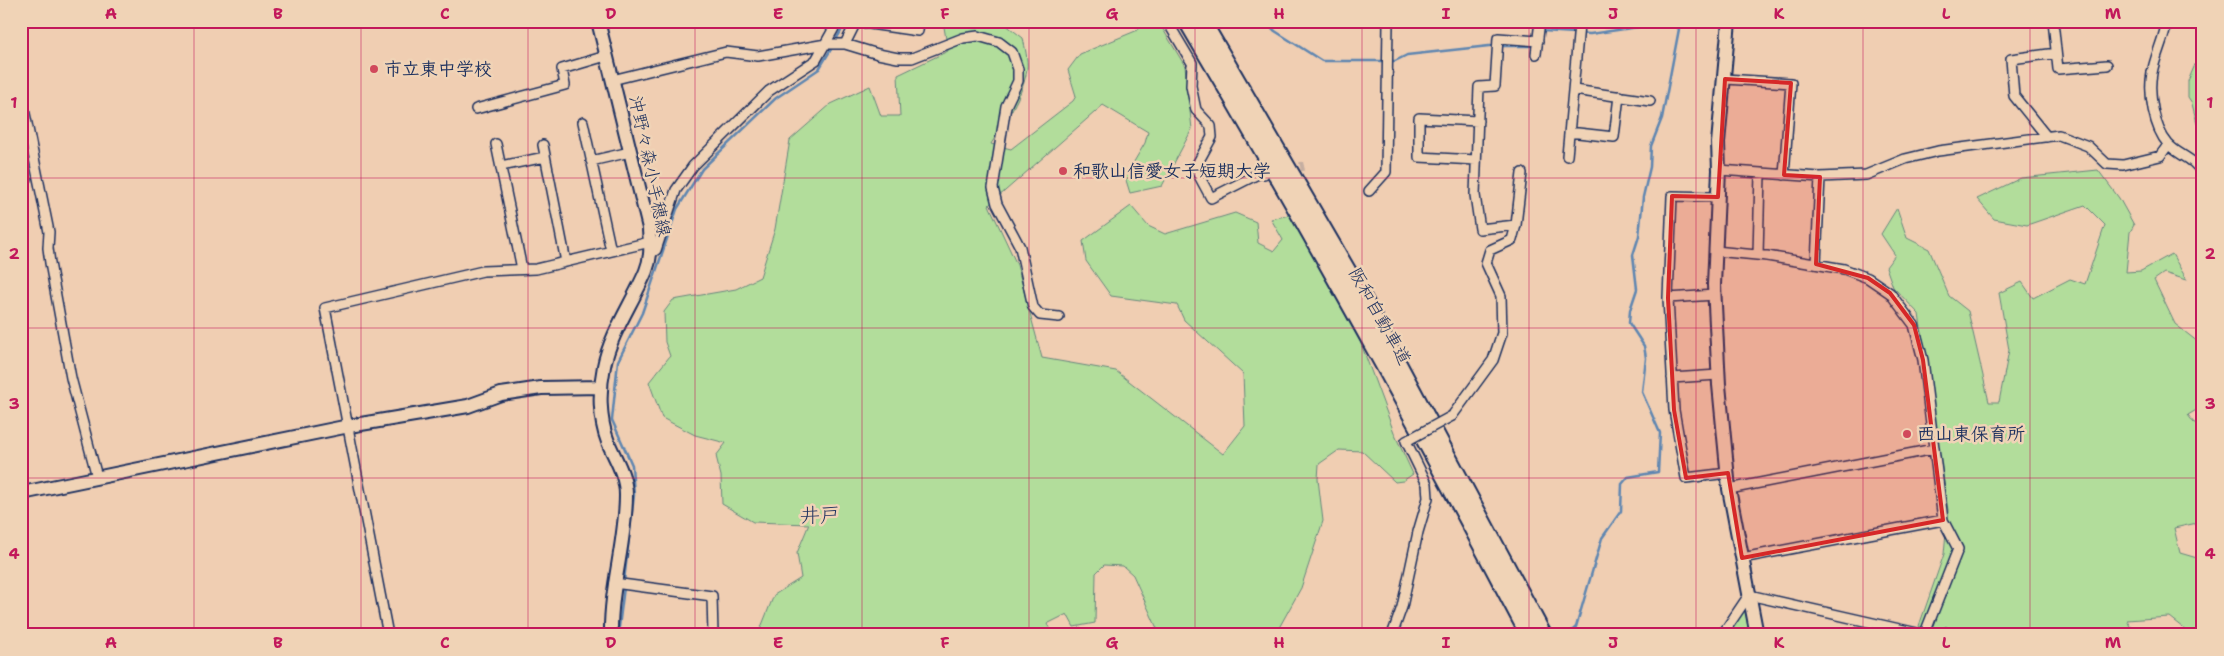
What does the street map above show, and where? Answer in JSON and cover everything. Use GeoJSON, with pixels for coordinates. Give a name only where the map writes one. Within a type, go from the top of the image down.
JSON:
{"type":"FeatureCollection","features":[{"type":"Feature","properties":{"kind":"highway","name":"阪和自動車道"},"geometry":{"type":"LineString","coordinates":[[1187,21],[1348,299],[1529,635]]}},
{"type":"Feature","properties":{"kind":"highway","name":"阪和自動車道"},"geometry":{"type":"LineString","coordinates":[[1202,21],[1359,291],[1543,635]]}},
{"type":"Feature","properties":{"kind":"street","name":"沖野々森小手穂線"},"geometry":{"type":"LineString","coordinates":[[598,21],[648,228],[650,248],[647,269],[608,353],[601,387],[603,424],[608,442],[625,480],[626,494],[614,583],[611,635]]}},
{"type":"Feature","properties":{"kind":"street"},"geometry":{"type":"LineString","coordinates":[[388,635],[325,308],[483,271],[536,269],[611,251],[650,248],[656,250],[676,190],[694,166],[769,91],[816,60],[838,21]]}},
{"type":"Feature","properties":{"kind":"street"},"geometry":{"type":"LineString","coordinates":[[845,44],[856,22],[875,23],[918,31],[920,21]]}},
{"type":"Feature","properties":{"kind":"street"},"geometry":{"type":"LineString","coordinates":[[1167,21],[1192,63],[1191,86],[1196,110],[1211,126],[1212,137],[1196,166],[1198,174],[1211,198],[1258,174],[1264,174]]}},
{"type":"Feature","properties":{"kind":"street"},"geometry":{"type":"LineString","coordinates":[[1369,191],[1386,172],[1388,21]]}},
{"type":"Feature","properties":{"kind":"street"},"geometry":{"type":"LineString","coordinates":[[1536,54],[1540,21],[1579,25],[1567,156]]}},
{"type":"Feature","properties":{"kind":"street"},"geometry":{"type":"LineString","coordinates":[[1729,21],[1718,143],[1719,170],[1715,251],[1718,375],[1729,489],[1749,595],[1761,634]]}},
{"type":"Feature","properties":{"kind":"street"},"geometry":{"type":"LineString","coordinates":[[2053,21],[2058,69],[2107,65]]}},
{"type":"Feature","properties":{"kind":"street"},"geometry":{"type":"LineString","coordinates":[[2167,21],[2152,75],[2152,109],[2160,131],[2168,145],[2190,158],[2198,165],[2203,174]]}},
{"type":"Feature","properties":{"kind":"street"},"geometry":{"type":"LineString","coordinates":[[612,80],[726,52],[758,56],[826,44],[845,44],[878,54],[898,58],[912,58],[963,38],[978,36],[999,42],[1012,52],[1018,69],[1018,81],[1006,106],[993,188],[997,204],[1020,248],[1033,307],[1040,316],[1059,317]]}},
{"type":"Feature","properties":{"kind":"street"},"geometry":{"type":"LineString","coordinates":[[1516,225],[1480,229],[1475,195],[1479,87],[1495,86],[1498,38],[1538,41]]}},
{"type":"Feature","properties":{"kind":"street"},"geometry":{"type":"LineString","coordinates":[[2047,137],[2014,96],[2011,59],[2056,53]]}},
{"type":"Feature","properties":{"kind":"street"},"geometry":{"type":"LineString","coordinates":[[476,109],[565,85],[562,69],[606,56]]}},
{"type":"Feature","properties":{"kind":"street"},"geometry":{"type":"LineString","coordinates":[[1725,79],[1791,83],[1784,175]]}},
{"type":"Feature","properties":{"kind":"street"},"geometry":{"type":"LineString","coordinates":[[1574,90],[1650,101]]}},
{"type":"Feature","properties":{"kind":"street"},"geometry":{"type":"LineString","coordinates":[[21,94],[49,232],[48,248],[50,263],[71,378],[97,477]]}},
{"type":"Feature","properties":{"kind":"street"},"geometry":{"type":"LineString","coordinates":[[1569,132],[1614,138],[1619,96]]}},
{"type":"Feature","properties":{"kind":"street"},"geometry":{"type":"LineString","coordinates":[[1476,160],[1419,157],[1419,118],[1478,121]]}},
{"type":"Feature","properties":{"kind":"street"},"geometry":{"type":"LineString","coordinates":[[582,122],[611,251]]}},
{"type":"Feature","properties":{"kind":"street"},"geometry":{"type":"LineString","coordinates":[[1719,170],[1820,177],[1866,175],[1905,159],[1938,151],[2059,135],[2088,146],[2107,164],[2123,165],[2160,156],[2168,145]]}},
{"type":"Feature","properties":{"kind":"street"},"geometry":{"type":"LineString","coordinates":[[496,144],[522,269]]}},
{"type":"Feature","properties":{"kind":"street"},"geometry":{"type":"LineString","coordinates":[[543,145],[566,262]]}},
{"type":"Feature","properties":{"kind":"street"},"geometry":{"type":"LineString","coordinates":[[591,161],[630,152]]}},
{"type":"Feature","properties":{"kind":"street"},"geometry":{"type":"LineString","coordinates":[[501,166],[545,157]]}},
{"type":"Feature","properties":{"kind":"street"},"geometry":{"type":"LineString","coordinates":[[1392,635],[1402,607],[1418,532],[1428,498],[1426,484],[1406,442],[1410,438],[1452,416],[1493,360],[1502,333],[1500,296],[1486,263],[1490,250],[1512,240],[1516,225],[1522,173]]}},
{"type":"Feature","properties":{"kind":"street"},"geometry":{"type":"LineString","coordinates":[[1758,255],[1760,173]]}},
{"type":"Feature","properties":{"kind":"street"},"geometry":{"type":"LineString","coordinates":[[1816,264],[1820,177]]}},
{"type":"Feature","properties":{"kind":"street"},"geometry":{"type":"LineString","coordinates":[[1718,197],[1672,196],[1668,298],[1674,410],[1686,478],[1728,473]]}},
{"type":"Feature","properties":{"kind":"street"},"geometry":{"type":"LineString","coordinates":[[1715,251],[1758,255],[1844,269],[1868,278],[1890,293],[1914,325],[1923,360],[1943,520],[1958,548],[1926,634],[1749,595]]}},
{"type":"Feature","properties":{"kind":"street"},"geometry":{"type":"LineString","coordinates":[[1668,298],[1715,296]]}},
{"type":"Feature","properties":{"kind":"street"},"geometry":{"type":"LineString","coordinates":[[1672,378],[1718,375]]}},
{"type":"Feature","properties":{"kind":"street"},"geometry":{"type":"LineString","coordinates":[[24,492],[349,426],[468,406],[500,394],[541,388],[601,387]]}},
{"type":"Feature","properties":{"kind":"street"},"geometry":{"type":"LineString","coordinates":[[1729,489],[1934,449]]}},
{"type":"Feature","properties":{"kind":"street"},"geometry":{"type":"LineString","coordinates":[[1742,558],[1943,520]]}},
{"type":"Feature","properties":{"kind":"street"},"geometry":{"type":"LineString","coordinates":[[614,583],[712,596],[712,635]]}},
{"type":"Feature","properties":{"kind":"street"},"geometry":{"type":"LineString","coordinates":[[1722,635],[1749,595]]}},
{"type":"Feature","properties":{"kind":"highlighted area"},"geometry":{"type":"Polygon","coordinates":[[[1725,79],[1791,83],[1784,175],[1820,177],[1816,264],[1868,278],[1890,293],[1914,325],[1923,360],[1943,520],[1742,558],[1728,473],[1686,478],[1674,410],[1668,298],[1672,196],[1718,197],[1725,79]]]}},
{"type":"Feature","properties":{"kind":"green space"},"geometry":{"type":"Polygon","coordinates":[[[943,21],[1001,21],[1023,38],[1027,69],[1022,89],[991,144],[1011,149],[1073,101],[1076,96],[1068,70],[1080,54],[1138,30],[1142,21],[1158,21],[1185,66],[1192,129],[1162,186],[1130,193],[1125,177],[1145,143],[1148,132],[1103,105],[989,205],[1017,265],[1042,358],[1116,371],[1223,454],[1245,426],[1243,374],[1184,320],[1177,305],[1111,296],[1086,261],[1083,241],[1131,206],[1148,226],[1165,234],[1235,213],[1256,222],[1258,243],[1274,251],[1283,240],[1271,219],[1290,215],[1360,341],[1395,435],[1413,474],[1403,481],[1395,482],[1362,451],[1339,450],[1319,464],[1318,479],[1323,521],[1301,588],[1275,635],[1160,635],[1133,575],[1123,566],[1104,565],[1096,573],[1095,623],[1074,627],[1067,614],[1047,624],[1053,635],[758,635],[774,595],[801,578],[797,553],[809,524],[753,522],[722,504],[721,476],[716,456],[726,443],[695,435],[662,418],[649,382],[670,356],[665,342],[664,312],[673,300],[736,289],[760,277],[775,229],[790,140],[831,104],[870,86],[881,116],[900,116],[898,75],[948,51],[943,21]]]}},
{"type":"Feature","properties":{"kind":"green space"},"geometry":{"type":"Polygon","coordinates":[[[2203,46],[2203,129],[2197,123],[2192,104],[2188,98],[2188,81],[2203,46]]]}},
{"type":"Feature","properties":{"kind":"green space"},"geometry":{"type":"Polygon","coordinates":[[[2098,170],[2119,198],[2134,225],[2130,232],[2126,272],[2141,271],[2172,254],[2187,280],[2164,273],[2154,280],[2175,324],[2203,346],[2203,406],[2188,415],[2194,423],[2203,422],[2203,513],[2197,523],[2174,528],[2180,553],[2197,558],[2203,569],[2203,635],[2192,635],[2169,617],[2127,620],[2134,635],[1954,635],[1946,626],[1936,635],[1930,635],[1919,626],[1944,554],[1948,510],[1919,314],[1893,287],[1886,267],[1895,255],[1881,234],[1897,208],[1907,238],[1929,249],[1949,296],[1968,311],[1989,402],[1999,402],[2009,350],[1999,293],[2022,282],[2033,298],[2070,279],[2085,284],[2105,225],[2085,205],[2027,225],[1994,219],[1977,199],[2021,178],[2098,170]]]}},
{"type":"Feature","properties":{"kind":"green space"},"geometry":{"type":"Polygon","coordinates":[[[1745,608],[1749,635],[1728,635],[1745,608]]]}},
{"type":"Feature","properties":{"kind":"waterway"},"geometry":{"type":"LineString","coordinates":[[835,41],[847,21]]}},
{"type":"Feature","properties":{"kind":"waterway"},"geometry":{"type":"LineString","coordinates":[[1265,21],[1275,31],[1322,61],[1395,61],[1407,55],[1489,46],[1530,46],[1533,43]]}},
{"type":"Feature","properties":{"kind":"waterway"},"geometry":{"type":"LineString","coordinates":[[1541,33],[1543,31],[1590,34],[1652,25],[1675,25],[1679,29],[1662,118],[1651,146],[1650,167],[1643,197],[1639,236],[1633,255],[1637,289],[1630,310],[1629,323],[1644,346],[1646,358],[1642,392],[1660,433],[1658,472],[1628,477],[1622,484],[1621,511],[1602,538],[1576,627],[1568,635]]}},
{"type":"Feature","properties":{"kind":"waterway"},"geometry":{"type":"LineString","coordinates":[[624,581],[634,495],[632,465],[612,420],[618,361],[642,313],[677,209],[702,169],[776,98],[819,69],[833,46]]}},
{"type":"Feature","properties":{"kind":"waterway"},"geometry":{"type":"LineString","coordinates":[[618,635],[624,587]]}},
{"type":"Feature","properties":{"kind":"tunnel"},"geometry":{"type":"LineString","coordinates":[[1287,170],[1304,166]]}},
{"type":"Feature","properties":{"kind":"place","name":"市立東中学校"},"geometry":{"type":"Point","coordinates":[374,69]}},
{"type":"Feature","properties":{"kind":"place","name":"和歌山信愛女子短期大学"},"geometry":{"type":"Point","coordinates":[1063,171]}},
{"type":"Feature","properties":{"kind":"place","name":"西山東保育所"},"geometry":{"type":"Point","coordinates":[1907,434]}},
{"type":"Feature","properties":{"kind":"district","name":"井戸"},"geometry":{"type":"Point","coordinates":[820,515]}}]}
